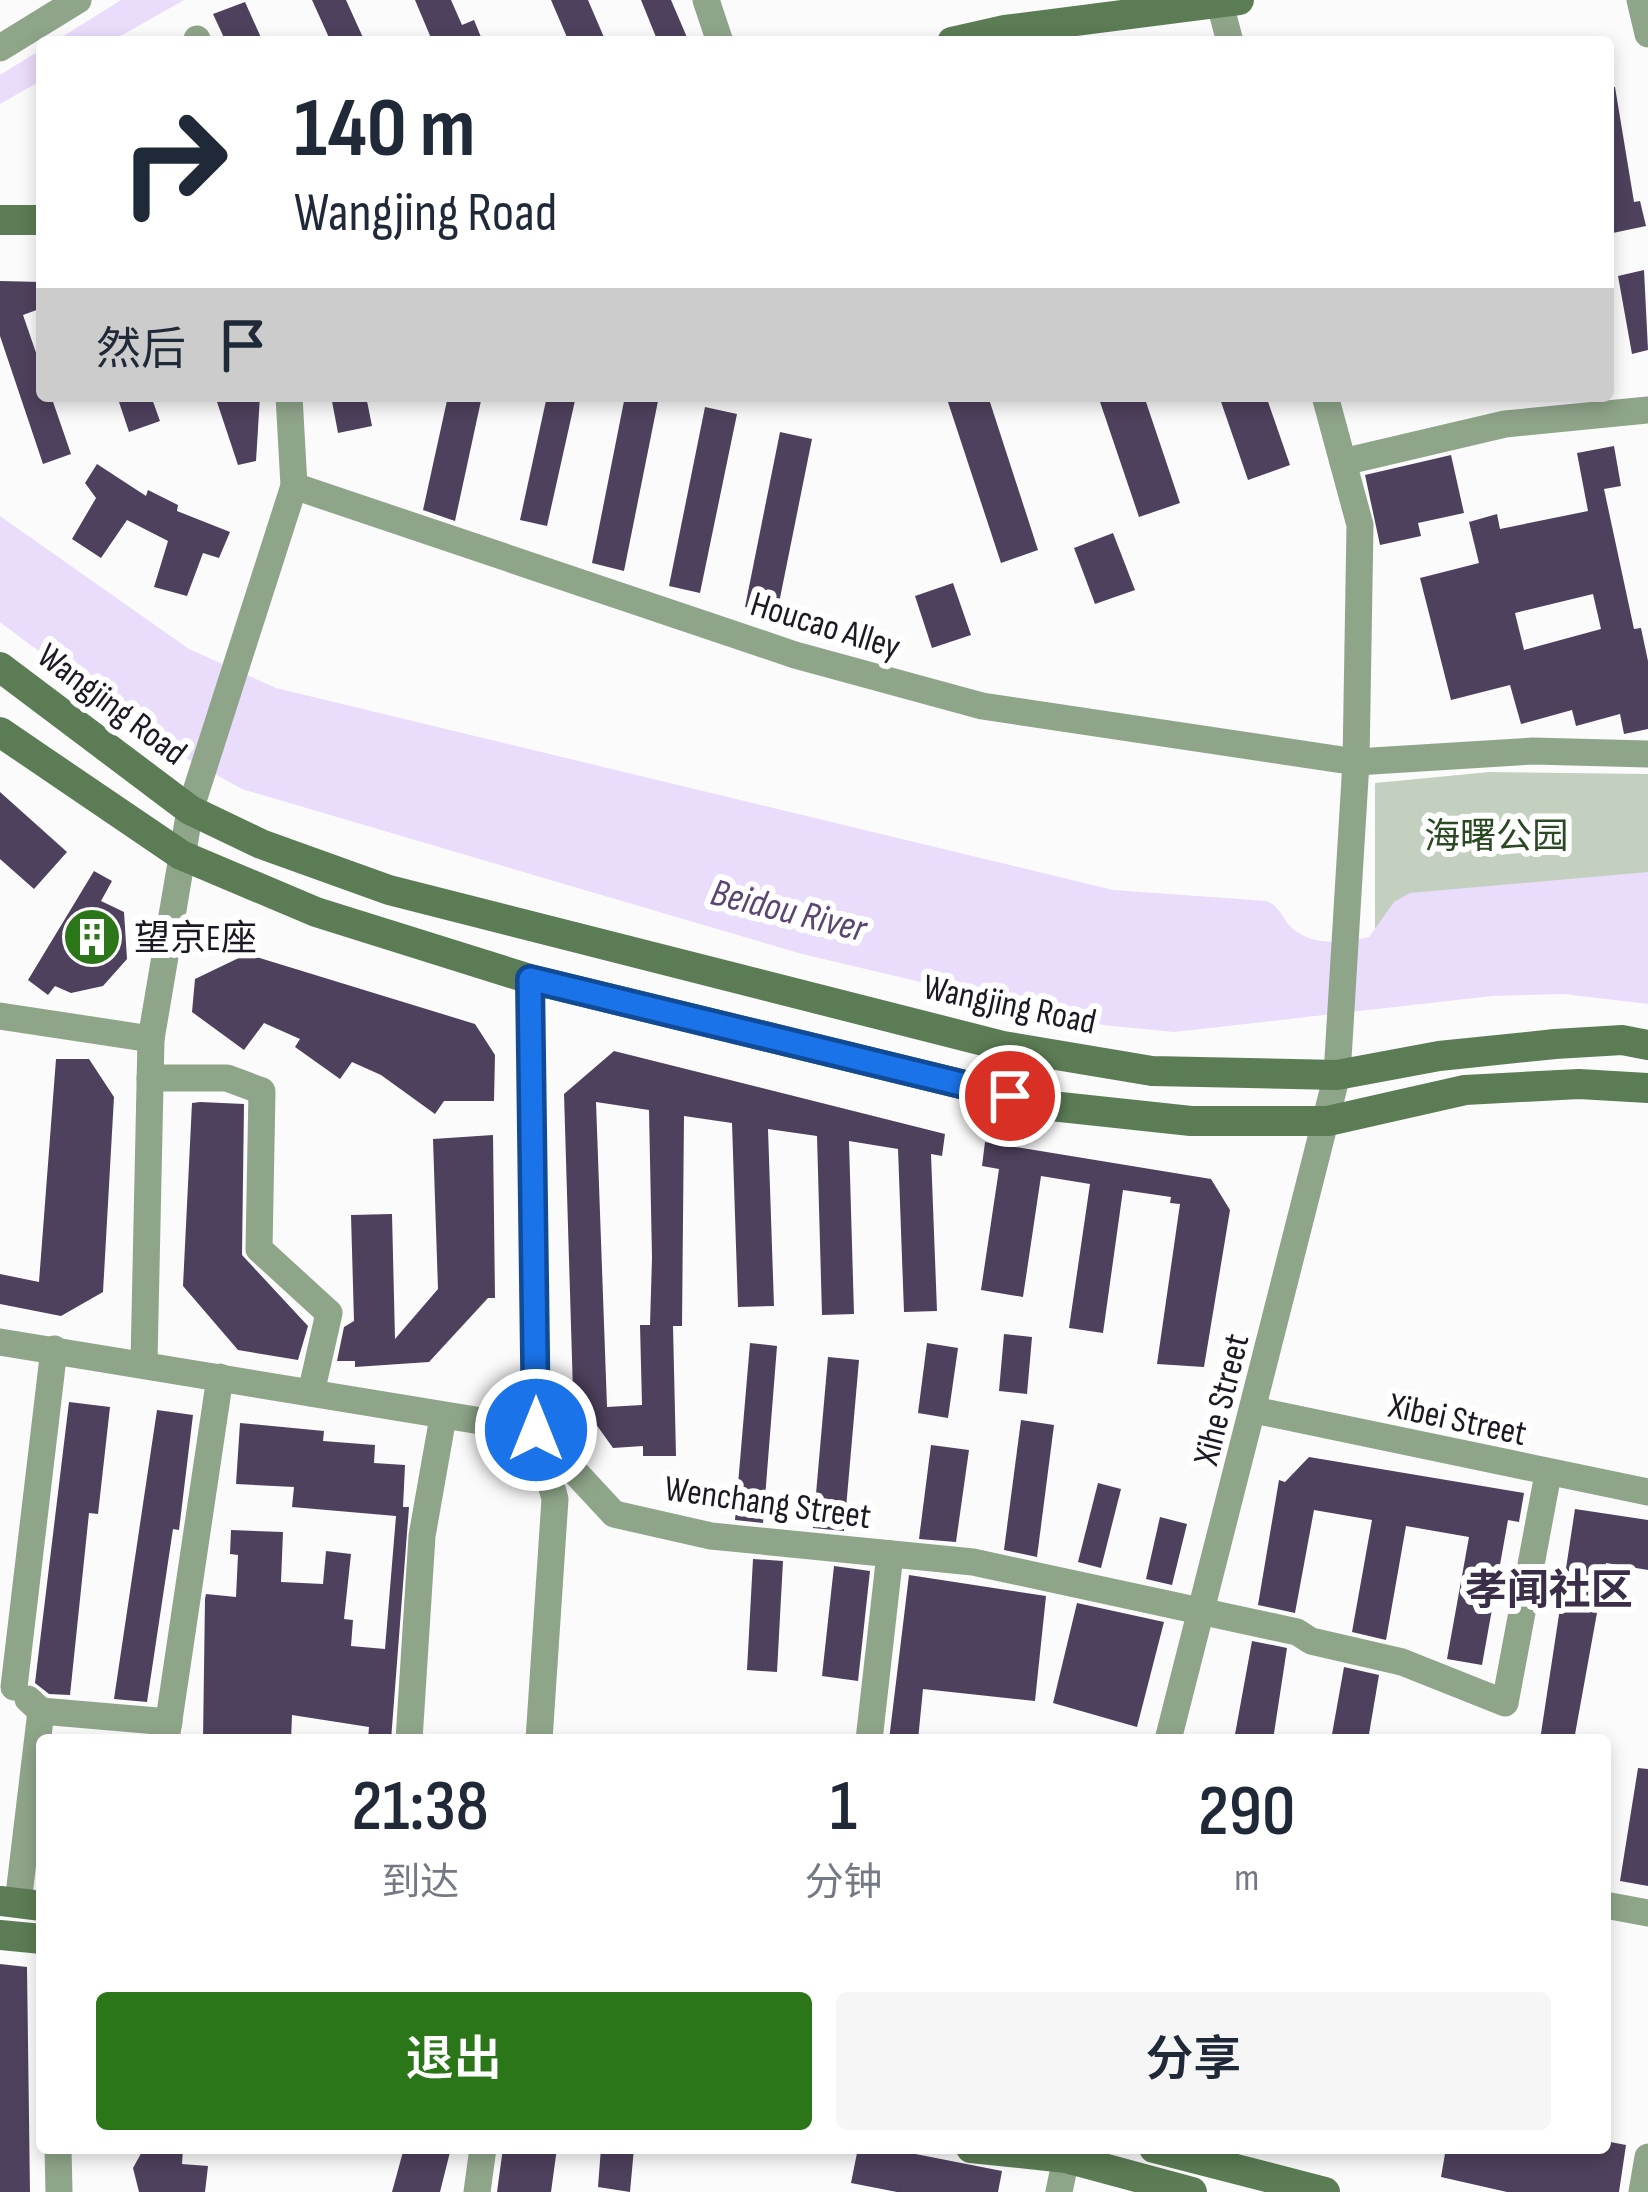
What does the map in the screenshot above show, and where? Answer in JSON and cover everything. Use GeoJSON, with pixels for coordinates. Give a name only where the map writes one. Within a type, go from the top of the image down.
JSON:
{"type":"FeatureCollection","features":[{"type":"Feature","properties":{"kind":"main road"},"geometry":{"type":"LineString","coordinates":[[978,36],[1226,1]]}},
{"type":"Feature","properties":{"kind":"main road"},"geometry":{"type":"LineString","coordinates":[[0,220],[36,220]]}},
{"type":"Feature","properties":{"kind":"main road","name":"Wangjing Road"},"geometry":{"type":"LineString","coordinates":[[0,667],[190,809],[261,844],[389,890],[1004,1046],[1152,1070],[1337,1075],[1439,1056],[1556,1044],[1622,1040],[1648,1045]]}},
{"type":"Feature","properties":{"kind":"main road"},"geometry":{"type":"LineString","coordinates":[[0,732],[181,855],[316,912],[530,979],[1052,1106],[1191,1121],[1328,1121],[1465,1090],[1580,1084],[1648,1088]]}},
{"type":"Feature","properties":{"kind":"main road"},"geometry":{"type":"LineString","coordinates":[[0,1935],[36,1939]]}},
{"type":"Feature","properties":{"kind":"main road"},"geometry":{"type":"LineString","coordinates":[[1070,2154],[1192,2192]]}},
{"type":"Feature","properties":{"kind":"main road"},"geometry":{"type":"LineString","coordinates":[[1177,2154],[1325,2192]]}},
{"type":"Feature","properties":{"kind":"street"},"geometry":{"type":"LineString","coordinates":[[0,48],[78,0]]}},
{"type":"Feature","properties":{"kind":"street"},"geometry":{"type":"LineString","coordinates":[[706,0],[718,36]]}},
{"type":"Feature","properties":{"kind":"street"},"geometry":{"type":"LineString","coordinates":[[1640,0],[1648,34]]}},
{"type":"Feature","properties":{"kind":"street"},"geometry":{"type":"LineString","coordinates":[[1226,1],[1229,36]]}},
{"type":"Feature","properties":{"kind":"street"},"geometry":{"type":"LineString","coordinates":[[144,1362],[151,1039],[190,809],[294,486],[289,402]]}},
{"type":"Feature","properties":{"kind":"street"},"geometry":{"type":"LineString","coordinates":[[1327,402],[1360,525],[1356,762]]}},
{"type":"Feature","properties":{"kind":"street"},"geometry":{"type":"LineString","coordinates":[[1343,462],[1505,424],[1648,410]]}},
{"type":"Feature","properties":{"kind":"street","name":"Houcao Alley"},"geometry":{"type":"LineString","coordinates":[[294,486],[795,655],[982,706],[1356,762],[1533,751],[1648,754]]}},
{"type":"Feature","properties":{"kind":"street","name":"Xihe Street"},"geometry":{"type":"LineString","coordinates":[[1170,1734],[1337,1075],[1356,762]]}},
{"type":"Feature","properties":{"kind":"street"},"geometry":{"type":"LineString","coordinates":[[530,979],[536,1430],[554,1499],[539,1734]]}},
{"type":"Feature","properties":{"kind":"street"},"geometry":{"type":"LineString","coordinates":[[0,1016],[151,1039]]}},
{"type":"Feature","properties":{"kind":"street"},"geometry":{"type":"LineString","coordinates":[[150,1078],[227,1078],[262,1091],[260,1250],[329,1313],[311,1393]]}},
{"type":"Feature","properties":{"kind":"street"},"geometry":{"type":"LineString","coordinates":[[0,1342],[536,1430]]}},
{"type":"Feature","properties":{"kind":"street"},"geometry":{"type":"LineString","coordinates":[[53,1349],[7,1686],[41,1711],[167,1731],[220,1377]]}},
{"type":"Feature","properties":{"kind":"street","name":"Xibei Street"},"geometry":{"type":"LineString","coordinates":[[1254,1410],[1648,1492]]}},
{"type":"Feature","properties":{"kind":"street"},"geometry":{"type":"LineString","coordinates":[[409,1734],[422,1535],[443,1417]]}},
{"type":"Feature","properties":{"kind":"street","name":"Wenchang Street"},"geometry":{"type":"LineString","coordinates":[[536,1430],[614,1514],[711,1536],[974,1562],[1402,1662],[1505,1703],[1548,1474]]}},
{"type":"Feature","properties":{"kind":"street"},"geometry":{"type":"LineString","coordinates":[[870,1734],[890,1554]]}},
{"type":"Feature","properties":{"kind":"street"},"geometry":{"type":"LineString","coordinates":[[38,1734],[41,1711]]}},
{"type":"Feature","properties":{"kind":"street"},"geometry":{"type":"LineString","coordinates":[[20,1904],[36,1757]]}},
{"type":"Feature","properties":{"kind":"street"},"geometry":{"type":"LineString","coordinates":[[1611,1906],[1648,1913]]}},
{"type":"Feature","properties":{"kind":"street"},"geometry":{"type":"LineString","coordinates":[[58,2154],[59,2192]]}},
{"type":"Feature","properties":{"kind":"street"},"geometry":{"type":"LineString","coordinates":[[477,2192],[482,2154]]}},
{"type":"Feature","properties":{"kind":"street"},"geometry":{"type":"LineString","coordinates":[[1059,2192],[1067,2154]]}},
{"type":"Feature","properties":{"kind":"street"},"geometry":{"type":"LineString","coordinates":[[1642,2192],[1648,2157]]}},
{"type":"Feature","properties":{"kind":"green space","name":"海曙公园"},"geometry":{"type":"Polygon","coordinates":[[[1490,772],[1648,774],[1648,895],[1375,946],[1375,783],[1490,772]]]}},
{"type":"Feature","properties":{"kind":"water"},"geometry":{"type":"Polygon","coordinates":[[[121,0],[184,0],[121,36],[64,36],[121,0]]]}},
{"type":"Feature","properties":{"kind":"water"},"geometry":{"type":"Polygon","coordinates":[[[36,53],[36,83],[0,104],[0,75],[36,53]]]}},
{"type":"Feature","properties":{"kind":"water","name":"Beidou River"},"geometry":{"type":"Polygon","coordinates":[[[0,516],[189,649],[276,688],[1113,890],[1267,901],[1293,929],[1320,941],[1369,937],[1394,902],[1410,893],[1648,872],[1648,1004],[1564,994],[1492,996],[1174,1032],[1103,1025],[802,954],[242,789],[166,747],[0,622],[0,516]]]}},
{"type":"Feature","properties":{"kind":"building"},"geometry":{"type":"Polygon","coordinates":[[[312,0],[346,0],[362,36],[328,36],[312,0]]]}},
{"type":"Feature","properties":{"kind":"building"},"geometry":{"type":"Polygon","coordinates":[[[415,0],[451,0],[462,25],[474,20],[481,36],[430,36],[415,0]]]}},
{"type":"Feature","properties":{"kind":"building"},"geometry":{"type":"Polygon","coordinates":[[[551,0],[588,0],[603,36],[566,36],[551,0]]]}},
{"type":"Feature","properties":{"kind":"building"},"geometry":{"type":"Polygon","coordinates":[[[641,0],[671,0],[686,36],[656,36],[641,0]]]}},
{"type":"Feature","properties":{"kind":"building"},"geometry":{"type":"Polygon","coordinates":[[[245,2],[260,36],[223,36],[213,14],[245,2]]]}},
{"type":"Feature","properties":{"kind":"building"},"geometry":{"type":"Polygon","coordinates":[[[1614,87],[1634,202],[1640,201],[1646,226],[1614,233],[1614,87]]]}},
{"type":"Feature","properties":{"kind":"building"},"geometry":{"type":"Polygon","coordinates":[[[1644,270],[1648,350],[1632,354],[1618,276],[1644,270]]]}},
{"type":"Feature","properties":{"kind":"building"},"geometry":{"type":"Polygon","coordinates":[[[0,281],[36,282],[36,310],[23,315],[36,353],[36,402],[53,402],[71,454],[43,464],[0,336],[0,281]]]}},
{"type":"Feature","properties":{"kind":"building"},"geometry":{"type":"Polygon","coordinates":[[[119,402],[153,402],[160,421],[129,432],[119,402]]]}},
{"type":"Feature","properties":{"kind":"building"},"geometry":{"type":"Polygon","coordinates":[[[217,402],[260,402],[256,461],[238,465],[217,402]]]}},
{"type":"Feature","properties":{"kind":"building"},"geometry":{"type":"Polygon","coordinates":[[[332,402],[367,402],[372,426],[338,433],[332,402]]]}},
{"type":"Feature","properties":{"kind":"building"},"geometry":{"type":"Polygon","coordinates":[[[447,402],[481,402],[455,521],[423,510],[447,402]]]}},
{"type":"Feature","properties":{"kind":"building"},"geometry":{"type":"Polygon","coordinates":[[[546,402],[575,402],[547,526],[520,520],[546,402]]]}},
{"type":"Feature","properties":{"kind":"building"},"geometry":{"type":"Polygon","coordinates":[[[624,402],[658,402],[624,571],[592,563],[624,402]]]}},
{"type":"Feature","properties":{"kind":"building"},"geometry":{"type":"Polygon","coordinates":[[[948,402],[990,402],[1038,550],[1001,563],[948,402]]]}},
{"type":"Feature","properties":{"kind":"building"},"geometry":{"type":"Polygon","coordinates":[[[1100,402],[1146,402],[1180,503],[1139,517],[1100,402]]]}},
{"type":"Feature","properties":{"kind":"building"},"geometry":{"type":"Polygon","coordinates":[[[1221,402],[1268,402],[1290,465],[1248,480],[1221,402]]]}},
{"type":"Feature","properties":{"kind":"building"},"geometry":{"type":"Polygon","coordinates":[[[705,407],[737,414],[700,593],[669,586],[705,407]]]}},
{"type":"Feature","properties":{"kind":"building"},"geometry":{"type":"Polygon","coordinates":[[[780,432],[812,439],[777,613],[745,607],[780,432]]]}},
{"type":"Feature","properties":{"kind":"building"},"geometry":{"type":"Polygon","coordinates":[[[1614,446],[1621,486],[1604,489],[1634,629],[1641,628],[1648,661],[1648,729],[1624,734],[1620,714],[1576,726],[1572,710],[1521,724],[1510,685],[1451,700],[1420,578],[1479,563],[1469,522],[1497,514],[1500,529],[1588,511],[1577,453],[1614,446]],[[1593,594],[1515,613],[1524,650],[1601,629],[1593,594]]]}},
{"type":"Feature","properties":{"kind":"building"},"geometry":{"type":"Polygon","coordinates":[[[1451,455],[1464,513],[1418,523],[1421,536],[1380,545],[1365,475],[1451,455]]]}},
{"type":"Feature","properties":{"kind":"building"},"geometry":{"type":"Polygon","coordinates":[[[97,464],[146,496],[148,490],[178,505],[177,511],[230,532],[219,558],[203,553],[187,596],[154,587],[168,541],[127,520],[101,558],[72,539],[96,498],[85,483],[97,464]]]}},
{"type":"Feature","properties":{"kind":"building"},"geometry":{"type":"Polygon","coordinates":[[[1113,533],[1135,590],[1095,604],[1074,548],[1113,533]]]}},
{"type":"Feature","properties":{"kind":"building"},"geometry":{"type":"Polygon","coordinates":[[[953,583],[971,635],[932,648],[915,596],[953,583]]]}},
{"type":"Feature","properties":{"kind":"building"},"geometry":{"type":"Polygon","coordinates":[[[0,792],[67,852],[34,889],[0,859],[0,792]]]}},
{"type":"Feature","properties":{"kind":"building","name":"望京E座"},"geometry":{"type":"Polygon","coordinates":[[[94,871],[112,881],[101,901],[124,912],[127,959],[103,986],[71,993],[55,986],[48,995],[28,980],[94,871]]]}},
{"type":"Feature","properties":{"kind":"building"},"geometry":{"type":"Polygon","coordinates":[[[247,954],[475,1024],[495,1055],[494,1101],[444,1101],[435,1114],[381,1075],[352,1062],[340,1079],[295,1047],[300,1039],[264,1023],[244,1050],[192,1012],[195,979],[247,954]]]}},
{"type":"Feature","properties":{"kind":"building"},"geometry":{"type":"Polygon","coordinates":[[[614,1051],[945,1134],[942,1156],[931,1154],[937,1311],[904,1312],[898,1149],[849,1141],[854,1314],[822,1315],[817,1136],[768,1129],[774,1306],[738,1307],[732,1123],[684,1116],[682,1326],[673,1326],[676,1456],[643,1456],[643,1446],[613,1448],[573,1392],[564,1094],[614,1051]],[[596,1102],[607,1407],[642,1405],[640,1325],[650,1325],[652,1258],[649,1110],[596,1102]]]}},
{"type":"Feature","properties":{"kind":"building"},"geometry":{"type":"Polygon","coordinates":[[[56,1059],[89,1059],[114,1097],[103,1292],[61,1316],[0,1304],[0,1274],[39,1282],[56,1059]]]}},
{"type":"Feature","properties":{"kind":"building"},"geometry":{"type":"Polygon","coordinates":[[[192,1103],[244,1104],[242,1255],[308,1326],[298,1360],[238,1350],[183,1286],[192,1103]]]}},
{"type":"Feature","properties":{"kind":"building"},"geometry":{"type":"Polygon","coordinates":[[[493,1135],[495,1298],[488,1298],[429,1362],[355,1367],[355,1361],[337,1361],[344,1327],[354,1321],[351,1215],[392,1214],[395,1339],[438,1289],[433,1139],[493,1135]]]}},
{"type":"Feature","properties":{"kind":"building"},"geometry":{"type":"Polygon","coordinates":[[[985,1142],[1211,1179],[1230,1210],[1204,1367],[1157,1364],[1180,1204],[1170,1203],[1171,1197],[1123,1190],[1103,1333],[1069,1328],[1090,1184],[1041,1176],[1023,1297],[981,1290],[999,1169],[982,1166],[985,1142]]]}},
{"type":"Feature","properties":{"kind":"building"},"geometry":{"type":"Polygon","coordinates":[[[1004,1334],[1032,1337],[1027,1394],[999,1391],[1004,1334]]]}},
{"type":"Feature","properties":{"kind":"building"},"geometry":{"type":"Polygon","coordinates":[[[750,1343],[777,1346],[763,1523],[735,1520],[750,1343]]]}},
{"type":"Feature","properties":{"kind":"building"},"geometry":{"type":"Polygon","coordinates":[[[927,1343],[958,1348],[948,1418],[918,1413],[927,1343]]]}},
{"type":"Feature","properties":{"kind":"building"},"geometry":{"type":"Polygon","coordinates":[[[828,1357],[859,1360],[844,1531],[813,1528],[828,1357]]]}},
{"type":"Feature","properties":{"kind":"building"},"geometry":{"type":"Polygon","coordinates":[[[69,1402],[110,1407],[98,1514],[89,1513],[70,1695],[49,1694],[35,1683],[69,1402]]]}},
{"type":"Feature","properties":{"kind":"building"},"geometry":{"type":"Polygon","coordinates":[[[157,1410],[193,1415],[179,1530],[173,1529],[147,1702],[114,1699],[157,1410]]]}},
{"type":"Feature","properties":{"kind":"building"},"geometry":{"type":"Polygon","coordinates":[[[1021,1420],[1054,1425],[1037,1557],[1004,1550],[1021,1420]]]}},
{"type":"Feature","properties":{"kind":"building"},"geometry":{"type":"Polygon","coordinates":[[[240,1423],[324,1431],[323,1441],[375,1445],[374,1463],[405,1465],[403,1507],[409,1507],[391,1734],[368,1734],[369,1727],[292,1715],[291,1734],[203,1734],[205,1599],[206,1594],[236,1597],[238,1555],[230,1554],[231,1530],[283,1532],[281,1582],[323,1584],[326,1551],[351,1554],[344,1619],[353,1620],[351,1646],[385,1649],[396,1516],[292,1507],[294,1487],[236,1484],[240,1423]]]}},
{"type":"Feature","properties":{"kind":"building"},"geometry":{"type":"Polygon","coordinates":[[[931,1445],[969,1450],[956,1542],[919,1539],[931,1445]]]}},
{"type":"Feature","properties":{"kind":"building"},"geometry":{"type":"Polygon","coordinates":[[[1309,1457],[1524,1493],[1519,1522],[1508,1520],[1482,1665],[1447,1659],[1469,1537],[1406,1526],[1386,1640],[1352,1632],[1372,1520],[1314,1510],[1295,1613],[1258,1605],[1279,1480],[1285,1482],[1309,1457]]]}},
{"type":"Feature","properties":{"kind":"building"},"geometry":{"type":"Polygon","coordinates":[[[1098,1483],[1121,1489],[1101,1568],[1078,1562],[1098,1483]]]}},
{"type":"Feature","properties":{"kind":"building"},"geometry":{"type":"Polygon","coordinates":[[[1575,1509],[1648,1520],[1648,1570],[1606,1563],[1575,1734],[1541,1734],[1575,1509]]]}},
{"type":"Feature","properties":{"kind":"building"},"geometry":{"type":"Polygon","coordinates":[[[1160,1517],[1187,1524],[1172,1585],[1146,1579],[1160,1517]]]}},
{"type":"Feature","properties":{"kind":"building"},"geometry":{"type":"Polygon","coordinates":[[[753,1559],[783,1561],[777,1672],[747,1670],[753,1559]]]}},
{"type":"Feature","properties":{"kind":"building"},"geometry":{"type":"Polygon","coordinates":[[[834,1566],[870,1571],[858,1681],[822,1676],[834,1566]]]}},
{"type":"Feature","properties":{"kind":"building"},"geometry":{"type":"Polygon","coordinates":[[[909,1575],[1046,1596],[1035,1701],[923,1689],[919,1734],[890,1734],[909,1575]]]}},
{"type":"Feature","properties":{"kind":"building"},"geometry":{"type":"Polygon","coordinates":[[[1077,1603],[1164,1622],[1137,1727],[1053,1703],[1077,1603]]]}},
{"type":"Feature","properties":{"kind":"building"},"geometry":{"type":"Polygon","coordinates":[[[1252,1641],[1287,1648],[1274,1734],[1235,1734],[1252,1641]]]}},
{"type":"Feature","properties":{"kind":"building"},"geometry":{"type":"Polygon","coordinates":[[[1344,1667],[1379,1675],[1369,1734],[1332,1734],[1344,1667]]]}},
{"type":"Feature","properties":{"kind":"building"},"geometry":{"type":"Polygon","coordinates":[[[1638,1768],[1648,1769],[1648,1886],[1620,1881],[1638,1768]]]}},
{"type":"Feature","properties":{"kind":"building"},"geometry":{"type":"Polygon","coordinates":[[[0,1964],[27,1967],[30,2192],[0,2192],[0,1964]]]}},
{"type":"Feature","properties":{"kind":"building"},"geometry":{"type":"Polygon","coordinates":[[[1611,2142],[1626,2145],[1619,2192],[1507,2192],[1441,2177],[1445,2154],[1611,2154],[1611,2142]]]}},
{"type":"Feature","properties":{"kind":"building"},"geometry":{"type":"Polygon","coordinates":[[[141,2154],[183,2154],[182,2164],[208,2166],[205,2192],[139,2192],[133,2168],[141,2154]]]}},
{"type":"Feature","properties":{"kind":"building"},"geometry":{"type":"Polygon","coordinates":[[[402,2154],[450,2154],[440,2192],[392,2192],[402,2154]]]}},
{"type":"Feature","properties":{"kind":"building"},"geometry":{"type":"Polygon","coordinates":[[[502,2154],[556,2154],[551,2192],[497,2192],[502,2154]]]}},
{"type":"Feature","properties":{"kind":"building"},"geometry":{"type":"Polygon","coordinates":[[[601,2154],[633,2154],[630,2192],[598,2187],[601,2154]]]}},
{"type":"Feature","properties":{"kind":"building"},"geometry":{"type":"Polygon","coordinates":[[[857,2154],[916,2154],[1002,2171],[998,2192],[897,2192],[851,2183],[857,2154]]]}},
{"type":"Feature","properties":{"kind":"place","name":"望京E座"},"geometry":{"type":"Point","coordinates":[92,937]}},
{"type":"Feature","properties":{"kind":"district","name":"孝闻社区"},"geometry":{"type":"Point","coordinates":[1549,1589]}},
{"type":"Feature","properties":{"kind":"route"},"geometry":{"type":"LineString","coordinates":[[536,1430],[536,1097],[530,979],[1010,1096]]}}]}
